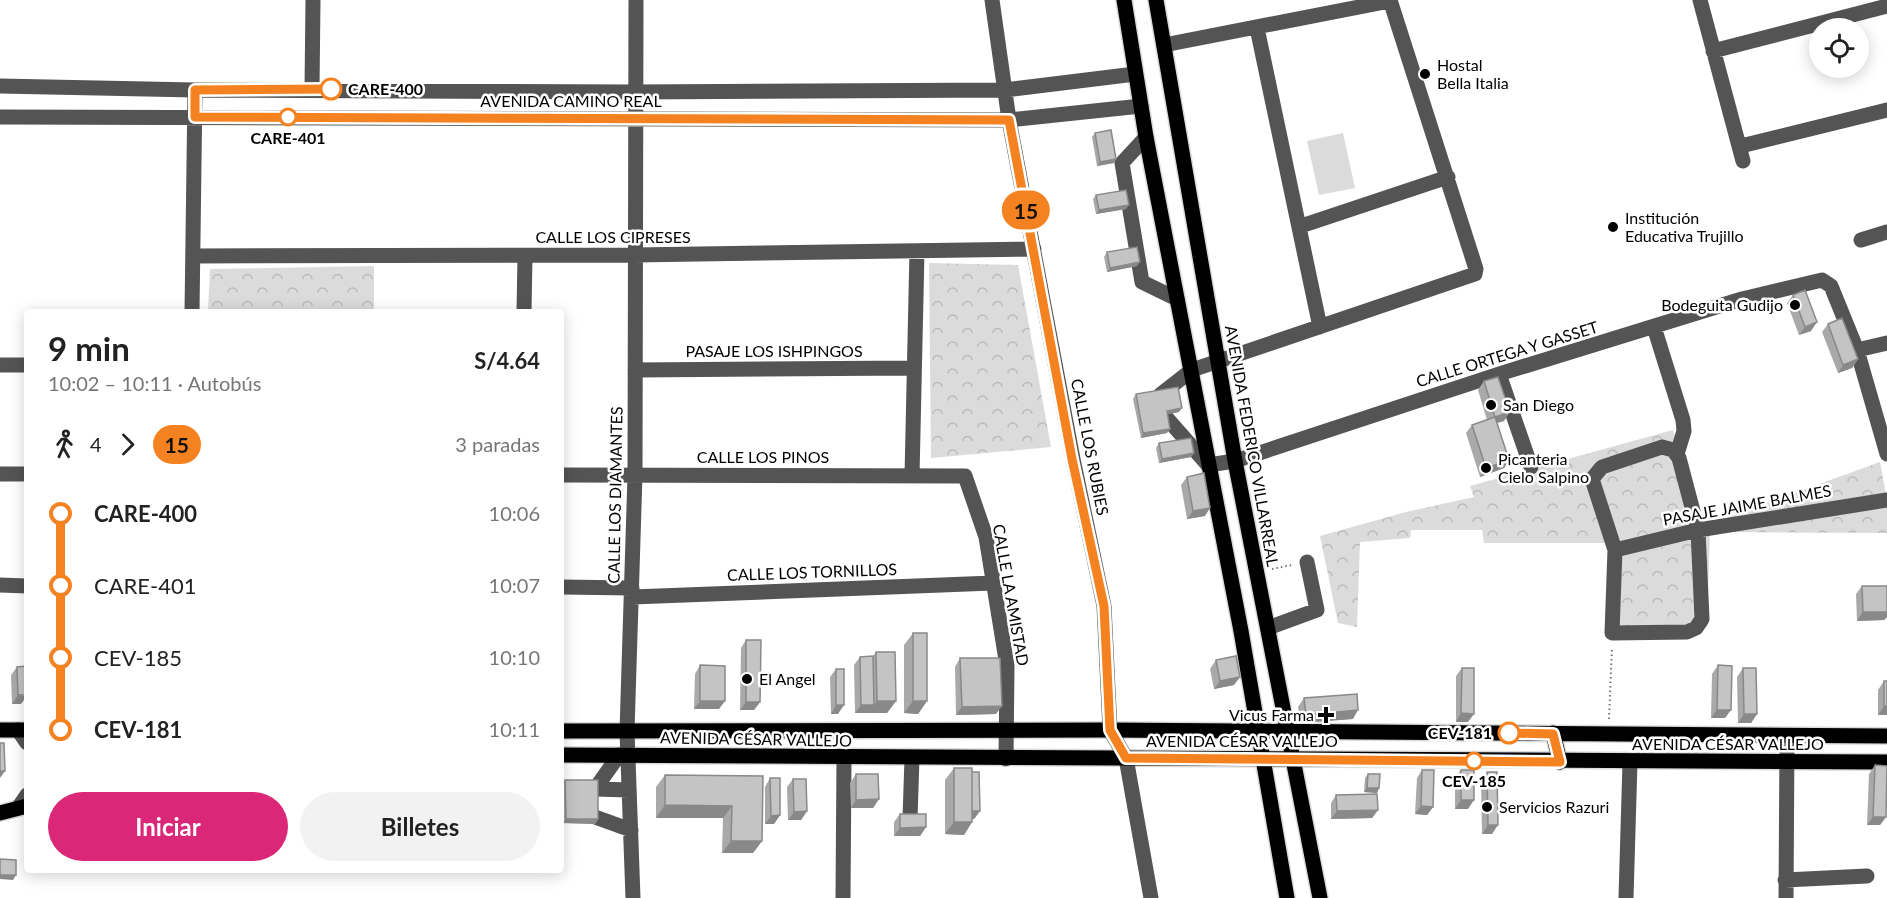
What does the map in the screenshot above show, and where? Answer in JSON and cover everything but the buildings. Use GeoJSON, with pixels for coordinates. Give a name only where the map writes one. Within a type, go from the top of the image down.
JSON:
{"type":"FeatureCollection","features":[{"type":"Feature","properties":{"kind":"main road"},"geometry":{"type":"LineString","coordinates":[[1124,0],[1146,137],[1192,370],[1287,898]]}},
{"type":"Feature","properties":{"kind":"main road","name":"AVENIDA FEDERICO VILLARREAL"},"geometry":{"type":"LineString","coordinates":[[1156,0],[1235,461],[1320,898]]}},
{"type":"Feature","properties":{"kind":"main road"},"geometry":{"type":"LineString","coordinates":[[1240,631],[1268,628]]}},
{"type":"Feature","properties":{"kind":"main road"},"geometry":{"type":"LineString","coordinates":[[0,730],[22,730]]}},
{"type":"Feature","properties":{"kind":"main road","name":"AVENIDA CÉSAR VALLEJO"},"geometry":{"type":"LineString","coordinates":[[564,731],[1110,730],[1887,736]]}},
{"type":"Feature","properties":{"kind":"main road"},"geometry":{"type":"LineString","coordinates":[[912,731],[912,758]]}},
{"type":"Feature","properties":{"kind":"main road"},"geometry":{"type":"LineString","coordinates":[[801,758],[802,732]]}},
{"type":"Feature","properties":{"kind":"main road"},"geometry":{"type":"LineString","coordinates":[[1553,734],[1560,762]]}},
{"type":"Feature","properties":{"kind":"main road"},"geometry":{"type":"LineString","coordinates":[[1693,735],[1693,760]]}},
{"type":"Feature","properties":{"kind":"main road","name":"AVENIDA CÉSAR VALLEJO"},"geometry":{"type":"LineString","coordinates":[[564,755],[1887,762]]}},
{"type":"Feature","properties":{"kind":"main road"},"geometry":{"type":"LineString","coordinates":[[0,813],[22,807]]}},
{"type":"Feature","properties":{"kind":"street"},"geometry":{"type":"LineString","coordinates":[[312,89],[313,0]]}},
{"type":"Feature","properties":{"kind":"street"},"geometry":{"type":"LineString","coordinates":[[634,92],[636,0]]}},
{"type":"Feature","properties":{"kind":"street","name":"CALLE LOS RUBIES"},"geometry":{"type":"LineString","coordinates":[[992,0],[1009,120],[1072,459],[1104,606],[1110,730],[1126,758],[1151,898]]}},
{"type":"Feature","properties":{"kind":"street"},"geometry":{"type":"LineString","coordinates":[[1160,395],[1192,370],[1475,274],[1476,269],[1390,0],[1164,45]]}},
{"type":"Feature","properties":{"kind":"street"},"geometry":{"type":"LineString","coordinates":[[1700,0],[1742,154],[1887,110]]}},
{"type":"Feature","properties":{"kind":"street"},"geometry":{"type":"LineString","coordinates":[[1713,51],[1887,6]]}},
{"type":"Feature","properties":{"kind":"street"},"geometry":{"type":"LineString","coordinates":[[1257,28],[1320,327]]}},
{"type":"Feature","properties":{"kind":"street","name":"AVENIDA CAMINO REAL"},"geometry":{"type":"LineString","coordinates":[[0,86],[195,90],[634,92],[1005,90],[1136,74]]}},
{"type":"Feature","properties":{"kind":"street"},"geometry":{"type":"LineString","coordinates":[[192,309],[195,90]]}},
{"type":"Feature","properties":{"kind":"street","name":"CALLE LOS DIAMANTES"},"geometry":{"type":"LineString","coordinates":[[633,898],[629,790],[623,755],[627,731],[635,475],[634,92]]}},
{"type":"Feature","properties":{"kind":"street","name":"AVENIDA CAMINO REAL"},"geometry":{"type":"LineString","coordinates":[[0,117],[1009,120],[1141,106]]}},
{"type":"Feature","properties":{"kind":"street"},"geometry":{"type":"LineString","coordinates":[[1146,137],[1122,164],[1142,282],[1177,299]]}},
{"type":"Feature","properties":{"kind":"street"},"geometry":{"type":"LineString","coordinates":[[1300,226],[1448,177]]}},
{"type":"Feature","properties":{"kind":"street"},"geometry":{"type":"LineString","coordinates":[[1861,240],[1887,232]]}},
{"type":"Feature","properties":{"kind":"street","name":"CALLE LOS CIPRESES"},"geometry":{"type":"LineString","coordinates":[[193,256],[634,255],[1034,249]]}},
{"type":"Feature","properties":{"kind":"street"},"geometry":{"type":"LineString","coordinates":[[912,476],[917,251]]}},
{"type":"Feature","properties":{"kind":"street"},"geometry":{"type":"LineString","coordinates":[[524,309],[525,255]]}},
{"type":"Feature","properties":{"kind":"street","name":"CALLE ORTEGA Y GASSET"},"geometry":{"type":"LineString","coordinates":[[1208,465],[1235,461],[1499,374],[1742,299],[1817,280],[1831,286],[1857,350]]}},
{"type":"Feature","properties":{"kind":"street"},"geometry":{"type":"LineString","coordinates":[[1654,327],[1683,420],[1684,431],[1675,452],[1698,530],[1702,618],[1696,628],[1687,632],[1612,633],[1615,550],[1593,485],[1594,475],[1602,467],[1662,447],[1675,452]]}},
{"type":"Feature","properties":{"kind":"street"},"geometry":{"type":"LineString","coordinates":[[1887,343],[1857,350],[1887,454]]}},
{"type":"Feature","properties":{"kind":"street"},"geometry":{"type":"LineString","coordinates":[[0,365],[24,365]]}},
{"type":"Feature","properties":{"kind":"street","name":"PASAJE LOS ISHPINGOS"},"geometry":{"type":"LineString","coordinates":[[635,370],[915,368]]}},
{"type":"Feature","properties":{"kind":"street"},"geometry":{"type":"LineString","coordinates":[[1499,374],[1531,467]]}},
{"type":"Feature","properties":{"kind":"street"},"geometry":{"type":"LineString","coordinates":[[1164,415],[1208,465]]}},
{"type":"Feature","properties":{"kind":"street"},"geometry":{"type":"LineString","coordinates":[[0,474],[24,474]]}},
{"type":"Feature","properties":{"kind":"street","name":"CALLE LOS PINOS"},"geometry":{"type":"LineString","coordinates":[[564,475],[965,476]]}},
{"type":"Feature","properties":{"kind":"street","name":"CALLE LA AMISTAD"},"geometry":{"type":"LineString","coordinates":[[965,476],[986,537],[1007,666],[1006,759]]}},
{"type":"Feature","properties":{"kind":"street","name":"PASAJE JAIME BALMES"},"geometry":{"type":"LineString","coordinates":[[1615,550],[1698,530],[1887,500]]}},
{"type":"Feature","properties":{"kind":"street"},"geometry":{"type":"LineString","coordinates":[[1268,628],[1317,610],[1307,562]]}},
{"type":"Feature","properties":{"kind":"street","name":"CALLE LOS TORNILLOS"},"geometry":{"type":"LineString","coordinates":[[564,587],[632,592],[993,583]]}},
{"type":"Feature","properties":{"kind":"street"},"geometry":{"type":"LineString","coordinates":[[0,585],[24,586]]}},
{"type":"Feature","properties":{"kind":"street"},"geometry":{"type":"LineString","coordinates":[[1786,898],[1787,737]]}},
{"type":"Feature","properties":{"kind":"street"},"geometry":{"type":"LineString","coordinates":[[623,755],[595,789],[629,790]]}},
{"type":"Feature","properties":{"kind":"street"},"geometry":{"type":"LineString","coordinates":[[843,898],[844,758]]}},
{"type":"Feature","properties":{"kind":"street"},"geometry":{"type":"LineString","coordinates":[[910,818],[912,758]]}},
{"type":"Feature","properties":{"kind":"street"},"geometry":{"type":"LineString","coordinates":[[1626,898],[1630,762]]}},
{"type":"Feature","properties":{"kind":"street"},"geometry":{"type":"LineString","coordinates":[[595,816],[631,830]]}},
{"type":"Feature","properties":{"kind":"street"},"geometry":{"type":"LineString","coordinates":[[1785,880],[1867,876]]}},
{"type":"Feature","properties":{"kind":"path"},"geometry":{"type":"LineString","coordinates":[[1257,572],[1307,562]]}},
{"type":"Feature","properties":{"kind":"path"},"geometry":{"type":"LineString","coordinates":[[1608,734],[1612,633]]}},
{"type":"Feature","properties":{"kind":"green space"},"geometry":{"type":"Polygon","coordinates":[[[1343,133],[1355,188],[1319,195],[1307,141],[1343,133]]]}},
{"type":"Feature","properties":{"kind":"green space"},"geometry":{"type":"Polygon","coordinates":[[[929,263],[1018,265],[1051,447],[931,458],[929,263]]]}},
{"type":"Feature","properties":{"kind":"green space"},"geometry":{"type":"Polygon","coordinates":[[[374,266],[374,309],[208,309],[210,269],[374,266]]]}},
{"type":"Feature","properties":{"kind":"green space"},"geometry":{"type":"Polygon","coordinates":[[[1673,430],[1704,526],[1880,462],[1887,500],[1887,533],[1710,532],[1707,627],[1617,626],[1617,543],[1484,543],[1482,530],[1411,530],[1410,538],[1360,542],[1357,627],[1338,623],[1320,536],[1406,512],[1474,497],[1470,486],[1673,430]]]}},
{"type":"Feature","properties":{"kind":"bus line","name":"15"},"geometry":{"type":"LineString","coordinates":[[331,89],[195,90],[195,117],[1009,120],[1072,459],[1104,606],[1110,730],[1126,758],[1560,762],[1553,734],[1509,733]]}},
{"type":"Feature","properties":{"kind":"place","name":"Hostal Bella Italia"},"geometry":{"type":"Point","coordinates":[1425,74]}},
{"type":"Feature","properties":{"kind":"place","name":"CARE-400"},"geometry":{"type":"Point","coordinates":[331,89]}},
{"type":"Feature","properties":{"kind":"place","name":"CARE-401"},"geometry":{"type":"Point","coordinates":[288,117]}},
{"type":"Feature","properties":{"kind":"place","name":"Institución Educativa Trujillo"},"geometry":{"type":"Point","coordinates":[1613,227]}},
{"type":"Feature","properties":{"kind":"place","name":"Bodeguita Gudijo"},"geometry":{"type":"Point","coordinates":[1795,305]}},
{"type":"Feature","properties":{"kind":"place","name":"San Diego"},"geometry":{"type":"Point","coordinates":[1491,405]}},
{"type":"Feature","properties":{"kind":"place","name":"Picanteria Cielo Salpino"},"geometry":{"type":"Point","coordinates":[1486,468]}},
{"type":"Feature","properties":{"kind":"place","name":"El Angel"},"geometry":{"type":"Point","coordinates":[747,679]}},
{"type":"Feature","properties":{"kind":"place","name":"Vicus Farma"},"geometry":{"type":"Point","coordinates":[1326,715]}},
{"type":"Feature","properties":{"kind":"place","name":"CEV-181"},"geometry":{"type":"Point","coordinates":[1509,733]}},
{"type":"Feature","properties":{"kind":"place","name":"CEV-185"},"geometry":{"type":"Point","coordinates":[1474,761]}},
{"type":"Feature","properties":{"kind":"place","name":"Servicios Razuri"},"geometry":{"type":"Point","coordinates":[1487,807]}}]}
